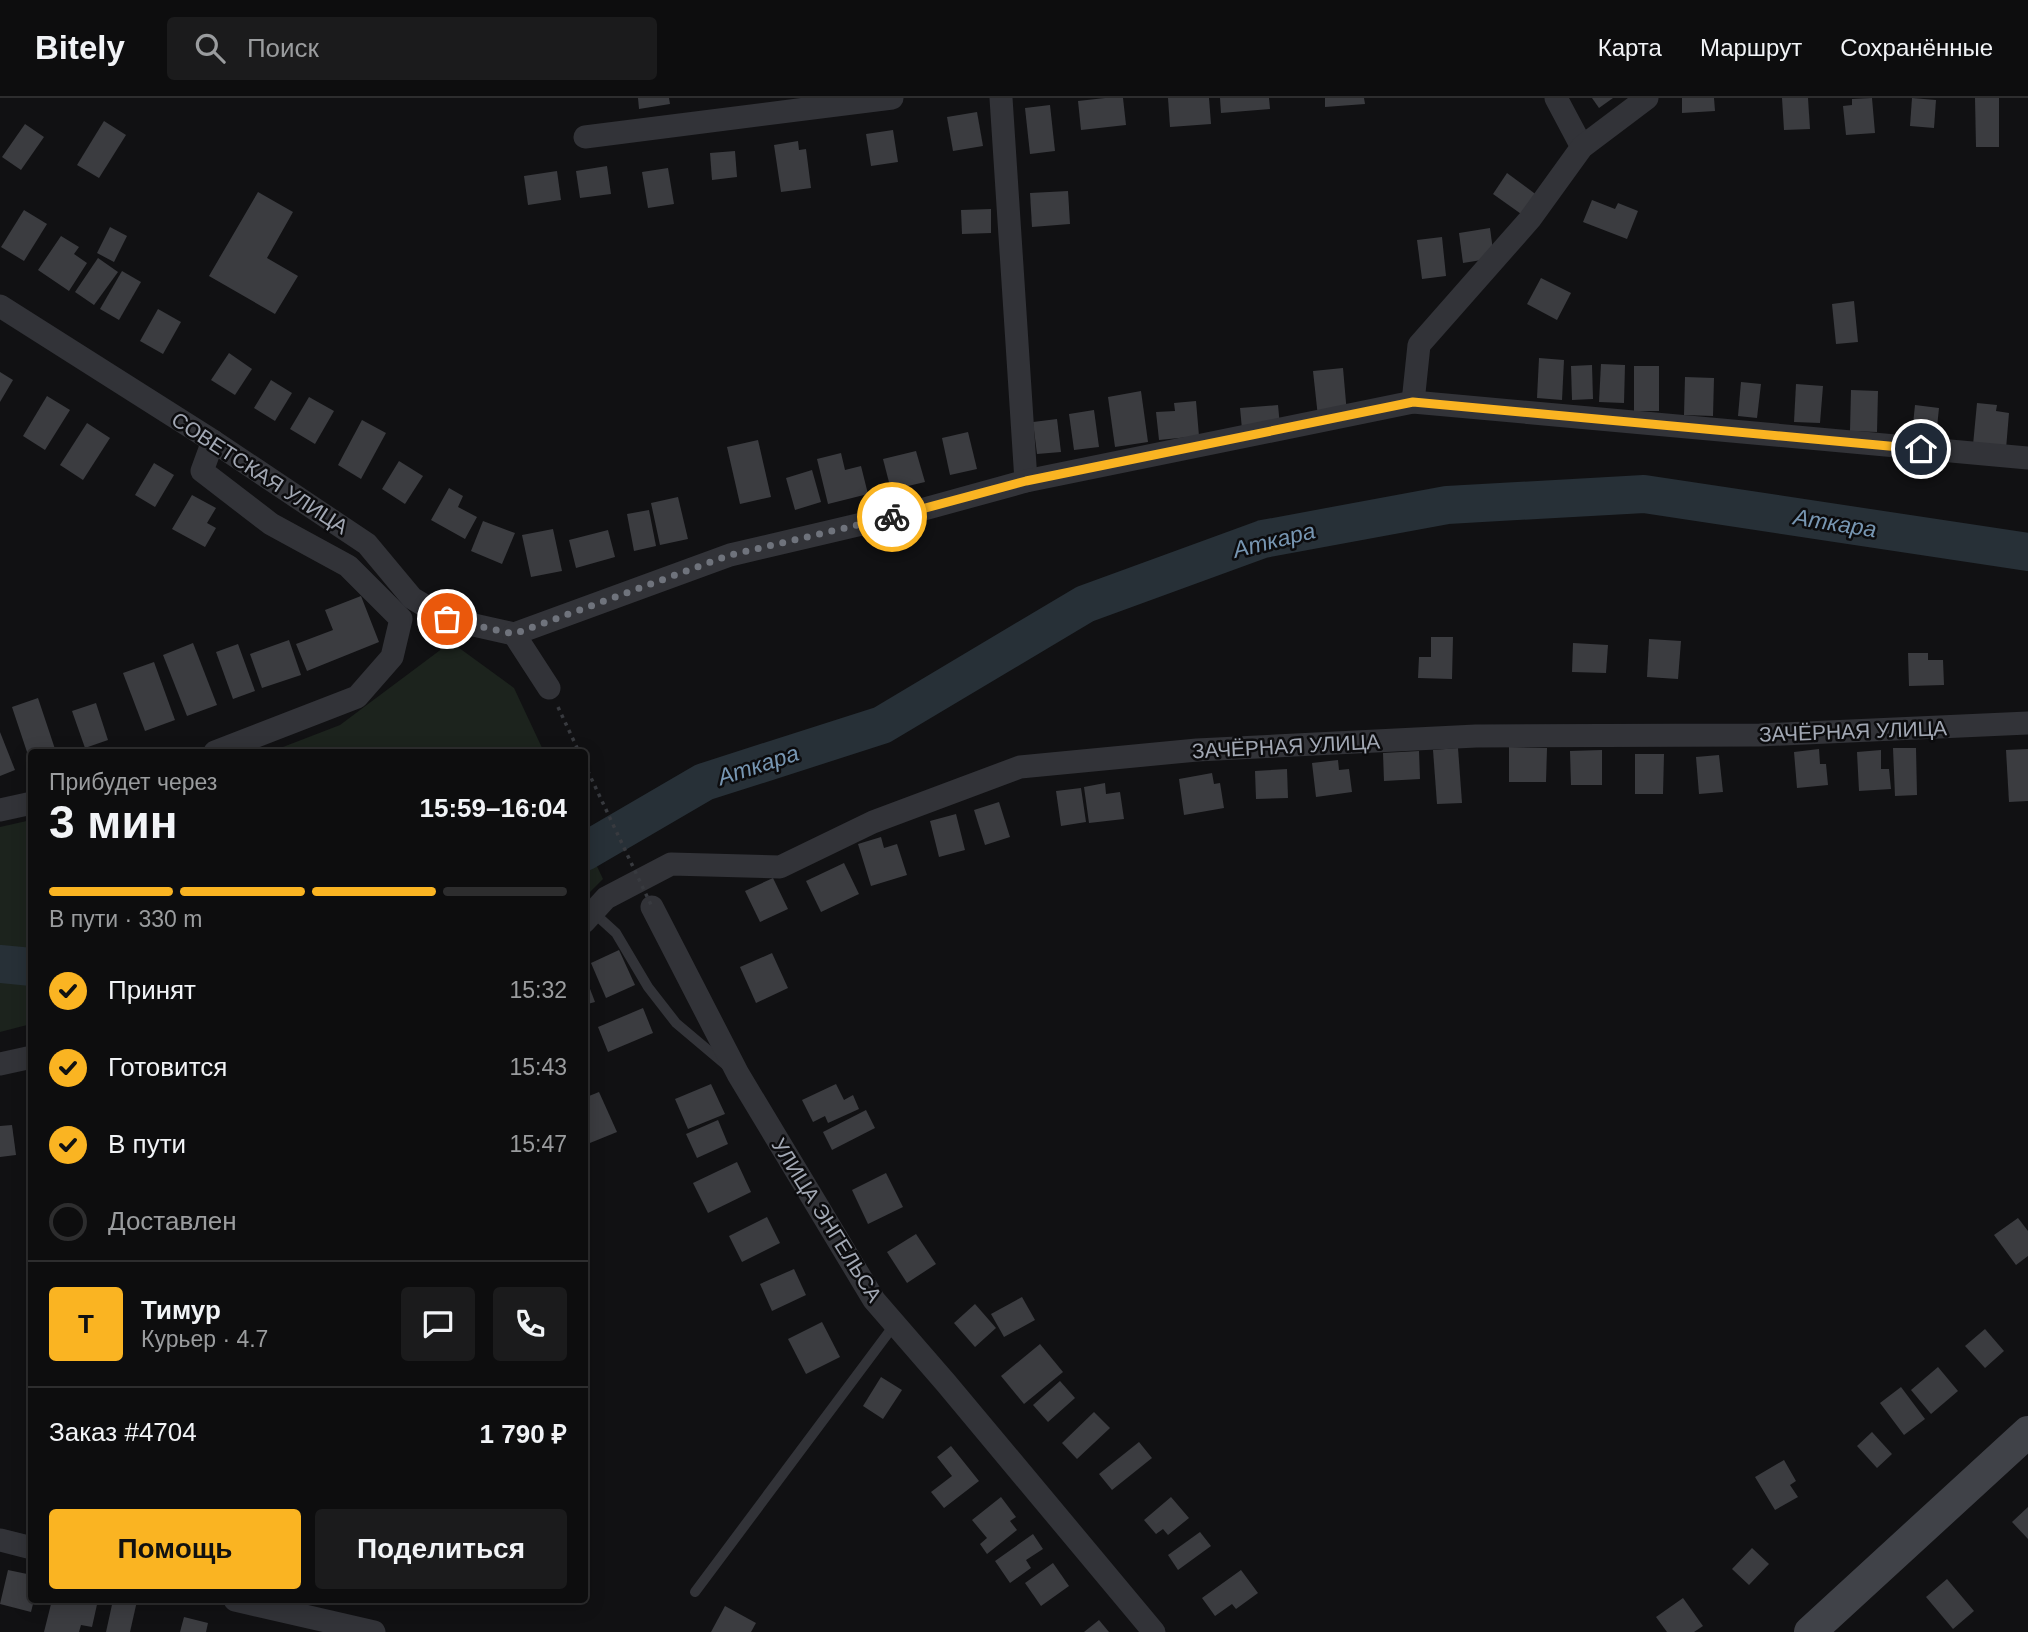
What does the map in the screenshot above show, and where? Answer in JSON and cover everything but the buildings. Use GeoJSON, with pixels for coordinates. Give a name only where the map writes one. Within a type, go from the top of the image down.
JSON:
{"type":"FeatureCollection","features":[{"type":"Feature","properties":{"kind":"street"},"geometry":{"type":"LineString","coordinates":[[585,137],[892,98]]}},
{"type":"Feature","properties":{"kind":"street"},"geometry":{"type":"LineString","coordinates":[[1001,98],[1026,481]]}},
{"type":"Feature","properties":{"kind":"street"},"geometry":{"type":"LineString","coordinates":[[1556,98],[1582,147]]}},
{"type":"Feature","properties":{"kind":"street"},"geometry":{"type":"LineString","coordinates":[[1413,402],[1419,345],[1530,219],[1582,147],[1647,98]]}},
{"type":"Feature","properties":{"kind":"street","name":"СОВЕТСКАЯ УЛИЦА"},"geometry":{"type":"LineString","coordinates":[[0,306],[213,441],[367,544],[412,598],[447,619],[514,634]]}},
{"type":"Feature","properties":{"kind":"street"},"geometry":{"type":"LineString","coordinates":[[549,688],[514,634],[730,555],[917,511],[1026,481],[1413,402],[2028,458]]}},
{"type":"Feature","properties":{"kind":"street"},"geometry":{"type":"LineString","coordinates":[[213,441],[202,471],[271,524],[348,566],[401,620],[392,657],[357,698],[223,749]]}},
{"type":"Feature","properties":{"kind":"street","name":"ЗАЧЁРНАЯ УЛИЦА"},"geometry":{"type":"LineString","coordinates":[[589,918],[606,898],[671,864],[780,867],[873,822],[1020,766],[1197,750],[1476,736],[1760,735],[2028,723]]}},
{"type":"Feature","properties":{"kind":"street"},"geometry":{"type":"LineString","coordinates":[[0,810],[28,804]]}},
{"type":"Feature","properties":{"kind":"street","name":"УЛИЦА ЭНГЕЛЬСА"},"geometry":{"type":"LineString","coordinates":[[652,907],[738,1074],[874,1300],[1154,1632]]}},
{"type":"Feature","properties":{"kind":"street"},"geometry":{"type":"LineString","coordinates":[[0,1064],[28,1058]]}},
{"type":"Feature","properties":{"kind":"street"},"geometry":{"type":"LineString","coordinates":[[1810,1632],[2028,1432]]}},
{"type":"Feature","properties":{"kind":"street"},"geometry":{"type":"LineString","coordinates":[[0,1540],[28,1547]]}},
{"type":"Feature","properties":{"kind":"street"},"geometry":{"type":"LineString","coordinates":[[248,1603],[374,1632]]}},
{"type":"Feature","properties":{"kind":"lane"},"geometry":{"type":"LineString","coordinates":[[589,918],[616,933],[648,987],[676,1023],[738,1074]]}},
{"type":"Feature","properties":{"kind":"lane"},"geometry":{"type":"LineString","coordinates":[[695,1592],[895,1324]]}},
{"type":"Feature","properties":{"kind":"path"},"geometry":{"type":"LineString","coordinates":[[549,688],[578,749]]}},
{"type":"Feature","properties":{"kind":"path"},"geometry":{"type":"LineString","coordinates":[[588,771],[652,907]]}},
{"type":"Feature","properties":{"kind":"shaded area"},"geometry":{"type":"Polygon","coordinates":[[[451,642],[514,688],[543,749],[278,749],[340,725],[451,642]]]}},
{"type":"Feature","properties":{"kind":"shaded area"},"geometry":{"type":"Polygon","coordinates":[[[28,821],[28,1025],[0,1032],[0,827],[28,821]]]}},
{"type":"Feature","properties":{"kind":"shaded area"},"geometry":{"type":"Polygon","coordinates":[[[588,847],[603,879],[588,894],[588,847]]]}},
{"type":"Feature","properties":{"kind":"waterway","name":"Аткара"},"geometry":{"type":"LineString","coordinates":[[588,850],[704,782],[882,725],[1085,604],[1263,539],[1447,505],[1644,494],[2028,552]]}},
{"type":"Feature","properties":{"kind":"waterway","name":"Аткара"},"geometry":{"type":"LineString","coordinates":[[0,964],[28,967]]}},
{"type":"Feature","properties":{"kind":"way so far"},"geometry":{"type":"LineString","coordinates":[[447,619],[514,634],[730,555],[892,517]]}},
{"type":"Feature","properties":{"kind":"route"},"geometry":{"type":"LineString","coordinates":[[892,517],[1026,481],[1413,402],[1921,449]]}}]}
